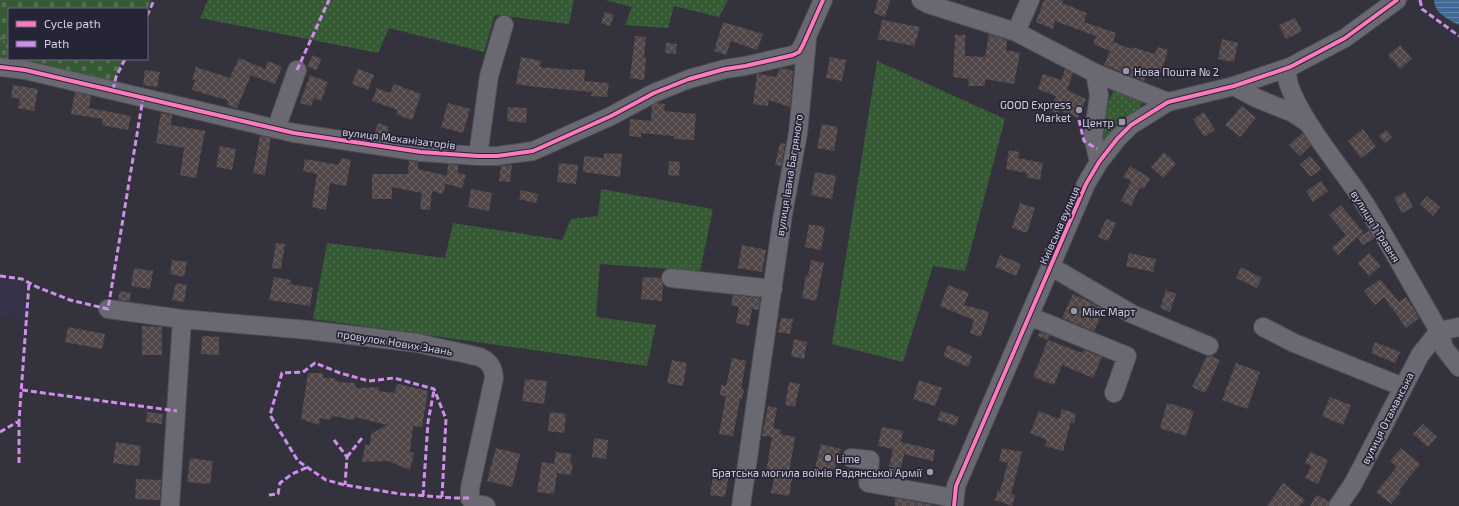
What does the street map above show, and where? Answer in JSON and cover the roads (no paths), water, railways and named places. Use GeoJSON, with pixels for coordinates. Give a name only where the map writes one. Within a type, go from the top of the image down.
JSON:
{"type":"FeatureCollection","features":[{"type":"Feature","properties":{"kind":"street","name":"вулиця Механізаторів"},"geometry":{"type":"LineString","coordinates":[[0,66],[25,70],[276,129],[421,152],[497,156],[533,151],[574,133],[677,83],[713,72],[793,56],[799,52],[803,45],[823,0]]}},
{"type":"Feature","properties":{"kind":"street"},"geometry":{"type":"LineString","coordinates":[[921,0],[928,4],[1016,32],[1095,73],[1168,102]]}},
{"type":"Feature","properties":{"kind":"street"},"geometry":{"type":"LineString","coordinates":[[1016,32],[1030,0]]}},
{"type":"Feature","properties":{"kind":"street","name":"Київська вулиця"},"geometry":{"type":"LineString","coordinates":[[955,502],[956,486],[1086,184],[1099,162],[1117,139],[1131,125],[1168,102],[1284,72],[1345,38],[1397,0]]}},
{"type":"Feature","properties":{"kind":"street"},"geometry":{"type":"LineString","coordinates":[[478,156],[489,76],[504,25]]}},
{"type":"Feature","properties":{"kind":"street","name":"вулиця Івана Багряного"},"geometry":{"type":"LineString","coordinates":[[741,506],[783,214],[798,133],[807,37]]}},
{"type":"Feature","properties":{"kind":"street"},"geometry":{"type":"LineString","coordinates":[[782,58],[798,58],[802,61],[804,66]]}},
{"type":"Feature","properties":{"kind":"street"},"geometry":{"type":"LineString","coordinates":[[276,129],[297,70]]}},
{"type":"Feature","properties":{"kind":"street"},"geometry":{"type":"LineString","coordinates":[[1284,72],[1292,94],[1308,124]]}},
{"type":"Feature","properties":{"kind":"street"},"geometry":{"type":"LineString","coordinates":[[1095,73],[1100,95],[1092,137],[1099,162]]}},
{"type":"Feature","properties":{"kind":"street"},"geometry":{"type":"LineString","coordinates":[[1234,86],[1256,98],[1293,113],[1308,124]]}},
{"type":"Feature","properties":{"kind":"street","name":"вулиця 1 Травня"},"geometry":{"type":"LineString","coordinates":[[1308,124],[1366,206],[1439,331],[1444,348],[1459,367]]}},
{"type":"Feature","properties":{"kind":"street"},"geometry":{"type":"LineString","coordinates":[[1050,266],[1132,314],[1208,346]]}},
{"type":"Feature","properties":{"kind":"street"},"geometry":{"type":"LineString","coordinates":[[671,278],[773,289]]}},
{"type":"Feature","properties":{"kind":"street"},"geometry":{"type":"LineString","coordinates":[[108,309],[182,320],[171,506]]}},
{"type":"Feature","properties":{"kind":"street"},"geometry":{"type":"LineString","coordinates":[[1029,316],[1128,356],[1114,393]]}},
{"type":"Feature","properties":{"kind":"street","name":"провулок Нових Знань"},"geometry":{"type":"LineString","coordinates":[[182,320],[308,330],[417,343],[480,357],[487,360],[493,369],[494,378],[470,488],[470,498],[473,503],[481,506]]}},
{"type":"Feature","properties":{"kind":"street"},"geometry":{"type":"LineString","coordinates":[[1263,327],[1294,343],[1403,387]]}},
{"type":"Feature","properties":{"kind":"street"},"geometry":{"type":"LineString","coordinates":[[1439,331],[1459,327]]}},
{"type":"Feature","properties":{"kind":"street","name":"вулиця Отаманська"},"geometry":{"type":"LineString","coordinates":[[1338,506],[1353,484],[1420,355],[1439,331]]}},
{"type":"Feature","properties":{"kind":"street"},"geometry":{"type":"LineString","coordinates":[[851,458],[870,460],[868,483],[955,502]]}},
{"type":"Feature","properties":{"kind":"water"},"geometry":{"type":"Polygon","coordinates":[[[1434,0],[1459,0],[1459,25],[1436,9],[1434,0]]]}},
{"type":"Feature","properties":{"kind":"place","name":"Нова Пошта № 2"},"geometry":{"type":"Point","coordinates":[1126,71]}},
{"type":"Feature","properties":{"kind":"place","name":"GOOD Express Market"},"geometry":{"type":"Point","coordinates":[1079,110]}},
{"type":"Feature","properties":{"kind":"place","name":"Центр"},"geometry":{"type":"Point","coordinates":[1122,122]}},
{"type":"Feature","properties":{"kind":"place","name":"Мікс Март"},"geometry":{"type":"Point","coordinates":[1074,311]}},
{"type":"Feature","properties":{"kind":"place","name":"Lime"},"geometry":{"type":"Point","coordinates":[828,458]}},
{"type":"Feature","properties":{"kind":"place","name":"Братська могила воїнів Радянської Армії"},"geometry":{"type":"Point","coordinates":[930,472]}}]}
